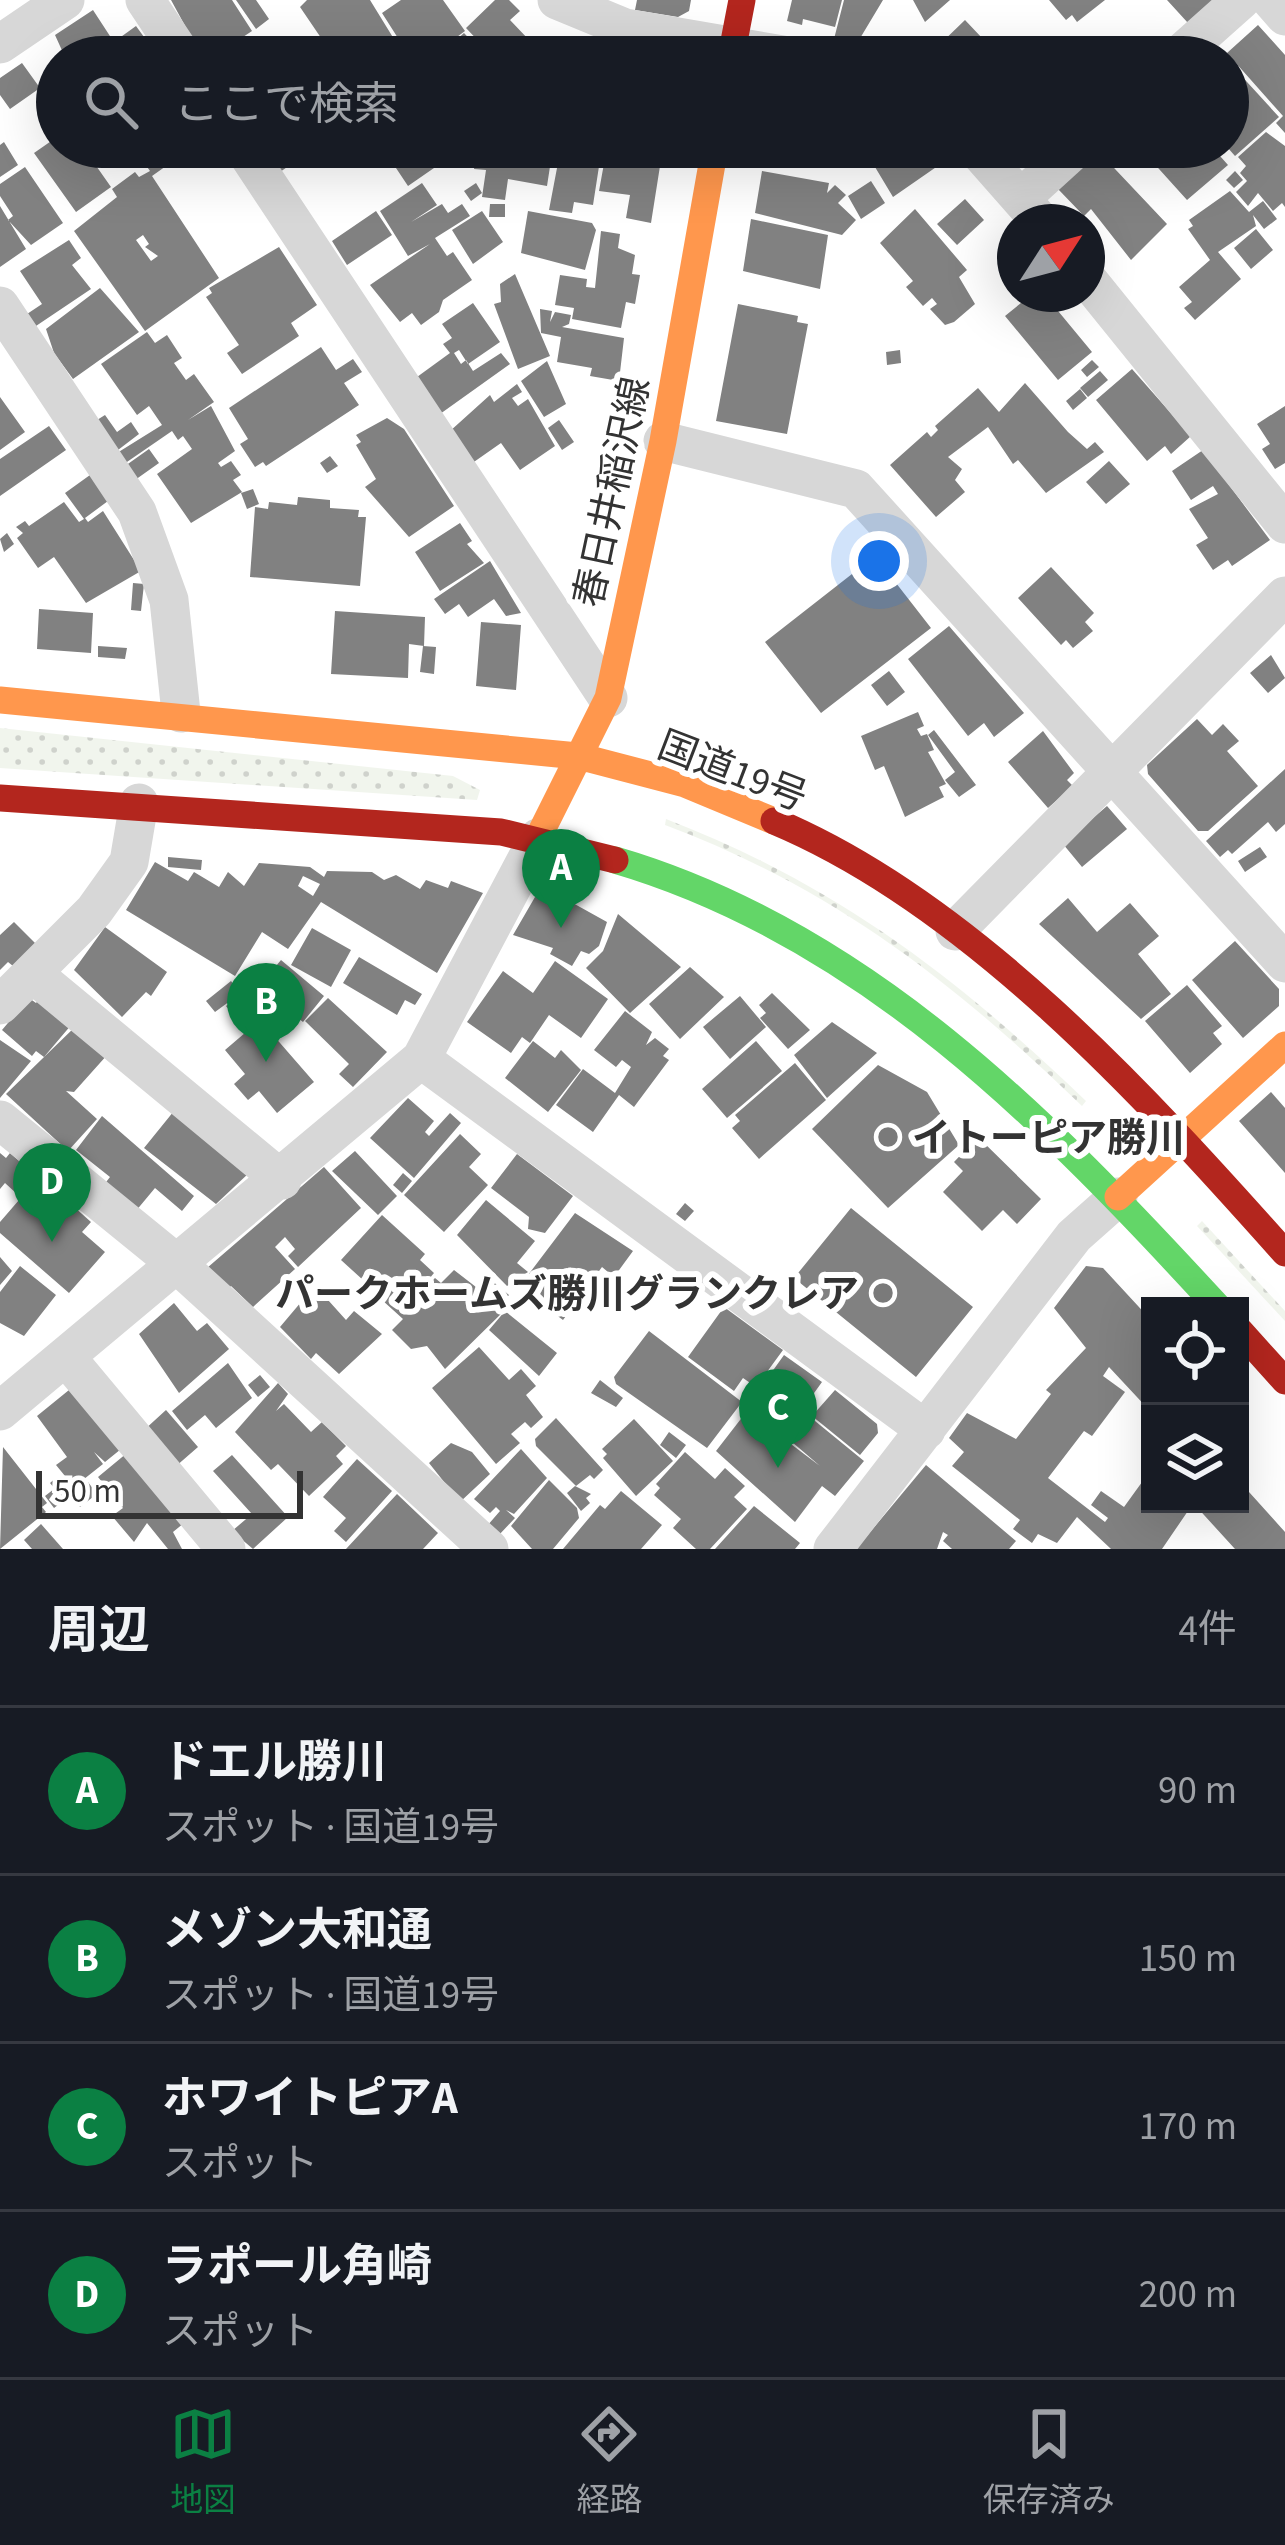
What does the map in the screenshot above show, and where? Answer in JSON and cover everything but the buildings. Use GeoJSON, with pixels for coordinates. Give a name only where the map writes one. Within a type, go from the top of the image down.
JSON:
{"type":"FeatureCollection","features":[{"type":"Feature","properties":{"kind":"main road"},"geometry":{"type":"LineString","coordinates":[[735,36],[742,0]]}},
{"type":"Feature","properties":{"kind":"main road","name":"春日井稲沢線"},"geometry":{"type":"LineString","coordinates":[[538,838],[608,698],[663,441],[712,168]]}},
{"type":"Feature","properties":{"kind":"main road","name":"国道19号"},"geometry":{"type":"LineString","coordinates":[[0,700],[182,713],[580,757],[705,794],[784,828],[955,932],[1079,1038],[1183,1140],[1285,1253]]}},
{"type":"Feature","properties":{"kind":"main road"},"geometry":{"type":"LineString","coordinates":[[0,798],[139,803],[538,838],[701,887],[848,964],[1001,1084],[1118,1197],[1209,1297]]}},
{"type":"Feature","properties":{"kind":"main road"},"geometry":{"type":"LineString","coordinates":[[1118,1197],[1285,1045]]}},
{"type":"Feature","properties":{"kind":"main road"},"geometry":{"type":"LineString","coordinates":[[1249,1341],[1285,1381]]}},
{"type":"Feature","properties":{"kind":"street"},"geometry":{"type":"LineString","coordinates":[[0,44],[65,0]]}},
{"type":"Feature","properties":{"kind":"street"},"geometry":{"type":"LineString","coordinates":[[145,0],[169,36]]}},
{"type":"Feature","properties":{"kind":"street"},"geometry":{"type":"LineString","coordinates":[[557,0],[625,28],[661,36]]}},
{"type":"Feature","properties":{"kind":"street"},"geometry":{"type":"LineString","coordinates":[[1201,36],[1241,0]]}},
{"type":"Feature","properties":{"kind":"street"},"geometry":{"type":"LineString","coordinates":[[1271,0],[1285,16]]}},
{"type":"Feature","properties":{"kind":"street"},"geometry":{"type":"LineString","coordinates":[[257,168],[608,698]]}},
{"type":"Feature","properties":{"kind":"street"},"geometry":{"type":"LineString","coordinates":[[994,168],[1026,204]]}},
{"type":"Feature","properties":{"kind":"street"},"geometry":{"type":"LineString","coordinates":[[1035,204],[1062,168]]}},
{"type":"Feature","properties":{"kind":"street"},"geometry":{"type":"LineString","coordinates":[[1105,301],[1285,524]]}},
{"type":"Feature","properties":{"kind":"street"},"geometry":{"type":"LineString","coordinates":[[0,307],[137,512],[169,600],[182,713]]}},
{"type":"Feature","properties":{"kind":"street"},"geometry":{"type":"LineString","coordinates":[[663,441],[856,489],[1285,964]]}},
{"type":"Feature","properties":{"kind":"street"},"geometry":{"type":"LineString","coordinates":[[955,932],[1285,596]]}},
{"type":"Feature","properties":{"kind":"street"},"geometry":{"type":"LineString","coordinates":[[0,1006],[94,911],[129,862],[139,803]]}},
{"type":"Feature","properties":{"kind":"street"},"geometry":{"type":"LineString","coordinates":[[0,1412],[421,1059],[538,838]]}},
{"type":"Feature","properties":{"kind":"street"},"geometry":{"type":"LineString","coordinates":[[32,973],[282,1180]]}},
{"type":"Feature","properties":{"kind":"street"},"geometry":{"type":"LineString","coordinates":[[421,1059],[926,1430]]}},
{"type":"Feature","properties":{"kind":"street"},"geometry":{"type":"LineString","coordinates":[[0,1120],[177,1264],[489,1549]]}},
{"type":"Feature","properties":{"kind":"street"},"geometry":{"type":"LineString","coordinates":[[833,1549],[1074,1236],[1118,1197]]}},
{"type":"Feature","properties":{"kind":"street"},"geometry":{"type":"LineString","coordinates":[[66,1357],[226,1549]]}},
{"type":"Feature","properties":{"kind":"shaded area"},"geometry":{"type":"Polygon","coordinates":[[[0,728],[453,776],[480,790],[477,800],[0,768],[0,728]]]}},
{"type":"Feature","properties":{"kind":"shaded area"},"geometry":{"type":"Polygon","coordinates":[[[666,819],[785,873],[891,938],[990,1014],[1086,1101],[1082,1106],[986,1019],[888,943],[783,878],[665,825],[666,819]]]}},
{"type":"Feature","properties":{"kind":"shaded area"},"geometry":{"type":"Polygon","coordinates":[[[1202,1221],[1285,1311],[1285,1321],[1197,1226],[1202,1221]]]}},
{"type":"Feature","properties":{"kind":"traffic: fast"},"geometry":{"type":"LineString","coordinates":[[615,860],[705,893],[790,934],[870,984],[1017,1103],[1209,1297]]}},
{"type":"Feature","properties":{"kind":"traffic: slow"},"geometry":{"type":"LineString","coordinates":[[538,838],[608,698],[663,441],[711,168]]}},
{"type":"Feature","properties":{"kind":"traffic: slow"},"geometry":{"type":"LineString","coordinates":[[0,700],[578,756],[685,784],[774,821]]}},
{"type":"Feature","properties":{"kind":"traffic: slow"},"geometry":{"type":"LineString","coordinates":[[1118,1197],[1285,1045]]}},
{"type":"Feature","properties":{"kind":"traffic: jam"},"geometry":{"type":"LineString","coordinates":[[735,36],[742,0]]}},
{"type":"Feature","properties":{"kind":"traffic: jam"},"geometry":{"type":"LineString","coordinates":[[0,798],[501,832],[615,860]]}},
{"type":"Feature","properties":{"kind":"traffic: jam"},"geometry":{"type":"LineString","coordinates":[[774,821],[847,857],[917,901],[985,953],[1114,1069],[1285,1253]]}},
{"type":"Feature","properties":{"kind":"traffic: jam"},"geometry":{"type":"LineString","coordinates":[[1249,1341],[1285,1381]]}},
{"type":"Feature","properties":{"kind":"place","name":"ドエル勝川"},"geometry":{"type":"Point","coordinates":[561,928]}},
{"type":"Feature","properties":{"kind":"place","name":"メゾン大和通"},"geometry":{"type":"Point","coordinates":[266,1062]}},
{"type":"Feature","properties":{"kind":"place","name":"イトーピア勝川"},"geometry":{"type":"Point","coordinates":[888,1137]}},
{"type":"Feature","properties":{"kind":"place","name":"ラポール角崎"},"geometry":{"type":"Point","coordinates":[52,1242]}},
{"type":"Feature","properties":{"kind":"place","name":"パークホームズ勝川グランクレア"},"geometry":{"type":"Point","coordinates":[883,1293]}},
{"type":"Feature","properties":{"kind":"place","name":"ホワイトピアA"},"geometry":{"type":"Point","coordinates":[778,1468]}}]}
